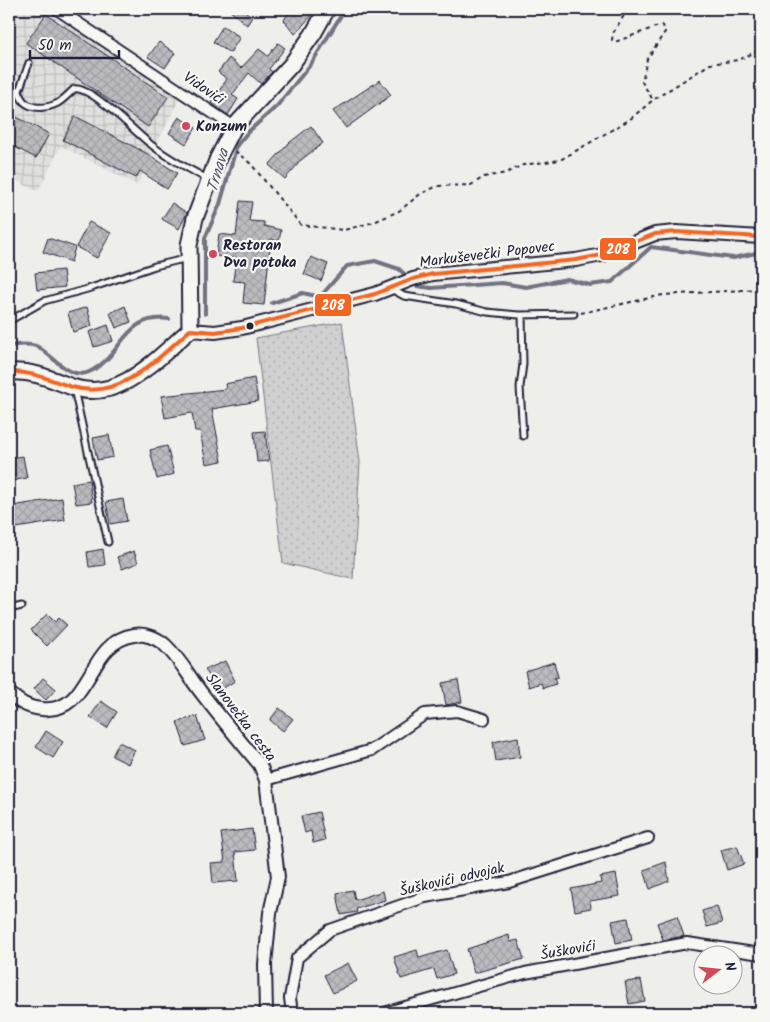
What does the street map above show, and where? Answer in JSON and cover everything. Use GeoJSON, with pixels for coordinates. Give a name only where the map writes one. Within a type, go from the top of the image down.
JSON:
{"type":"FeatureCollection","features":[{"type":"Feature","properties":{"kind":"main road"},"geometry":{"type":"LineString","coordinates":[[9,372],[35,374],[74,388],[95,392],[123,384],[190,330],[188,258],[195,218],[227,138],[234,127],[291,65],[313,34],[327,9]]}},
{"type":"Feature","properties":{"kind":"street","name":"Vidovići"},"geometry":{"type":"LineString","coordinates":[[57,9],[234,127]]}},
{"type":"Feature","properties":{"kind":"street","name":"Markuševečki Popovec"},"geometry":{"type":"LineString","coordinates":[[190,330],[215,332],[242,328],[395,287],[413,279],[432,274],[576,260],[602,255],[655,234],[676,232],[761,237]]}},
{"type":"Feature","properties":{"kind":"street","name":"Slanovečka cesta"},"geometry":{"type":"LineString","coordinates":[[9,693],[29,708],[50,710],[64,706],[84,685],[107,647],[121,639],[135,635],[150,636],[164,644],[184,665],[198,689],[260,765],[266,780],[278,877],[270,913],[265,964],[266,1013]]}},
{"type":"Feature","properties":{"kind":"street"},"geometry":{"type":"LineString","coordinates":[[266,780],[372,750],[425,714],[457,711],[484,718]]}},
{"type":"Feature","properties":{"kind":"street","name":"Šuškovići odvojak"},"geometry":{"type":"LineString","coordinates":[[292,1013],[290,998],[296,958],[330,930],[425,897],[509,882],[648,838]]}},
{"type":"Feature","properties":{"kind":"street","name":"Šuškovići"},"geometry":{"type":"LineString","coordinates":[[384,1013],[525,972],[688,943],[761,954]]}},
{"type":"Feature","properties":{"kind":"lane"},"geometry":{"type":"LineString","coordinates":[[29,63],[19,91],[23,102],[33,107],[45,108],[61,101],[74,89],[84,90],[121,116],[148,143],[209,181]]}},
{"type":"Feature","properties":{"kind":"lane"},"geometry":{"type":"LineString","coordinates":[[9,321],[44,300],[92,288],[155,266],[188,258]]}},
{"type":"Feature","properties":{"kind":"lane"},"geometry":{"type":"LineString","coordinates":[[395,287],[404,296],[456,304],[487,312],[522,316],[574,314]]}},
{"type":"Feature","properties":{"kind":"lane"},"geometry":{"type":"LineString","coordinates":[[522,316],[523,364],[520,387],[523,436]]}},
{"type":"Feature","properties":{"kind":"lane"},"geometry":{"type":"LineString","coordinates":[[74,388],[108,542]]}},
{"type":"Feature","properties":{"kind":"lane"},"geometry":{"type":"LineString","coordinates":[[9,609],[22,606]]}},
{"type":"Feature","properties":{"kind":"path"},"geometry":{"type":"LineString","coordinates":[[589,9],[594,9]]}},
{"type":"Feature","properties":{"kind":"path"},"geometry":{"type":"LineString","coordinates":[[628,9],[613,33],[612,40],[616,42],[661,25],[665,28],[665,32],[647,59],[642,82],[653,100]]}},
{"type":"Feature","properties":{"kind":"path"},"geometry":{"type":"LineString","coordinates":[[237,152],[251,164],[301,225],[344,230],[374,222],[399,211],[419,195],[437,186],[471,185],[484,177],[506,173],[524,165],[560,160],[628,120],[653,100],[710,64],[739,60],[761,49]]}},
{"type":"Feature","properties":{"kind":"path"},"geometry":{"type":"LineString","coordinates":[[574,314],[663,295],[761,288]]}},
{"type":"Feature","properties":{"kind":"shaded area"},"geometry":{"type":"Polygon","coordinates":[[[10,9],[40,9],[129,61],[181,95],[137,185],[61,146],[38,191],[9,178],[10,9]]]}},
{"type":"Feature","properties":{"kind":"shaded area"},"geometry":{"type":"Polygon","coordinates":[[[342,322],[360,462],[353,579],[283,563],[256,338],[342,322]]]}},
{"type":"Feature","properties":{"kind":"building"},"geometry":{"type":"Polygon","coordinates":[[[228,9],[243,9],[252,17],[247,25],[228,9]]]}},
{"type":"Feature","properties":{"kind":"building"},"geometry":{"type":"Polygon","coordinates":[[[291,9],[300,9],[311,16],[295,34],[284,20],[291,9]]]}},
{"type":"Feature","properties":{"kind":"building"},"geometry":{"type":"Polygon","coordinates":[[[46,14],[168,97],[148,127],[26,43],[46,14]]]}},
{"type":"Feature","properties":{"kind":"building"},"geometry":{"type":"Polygon","coordinates":[[[223,26],[240,37],[230,53],[213,42],[223,26]]]}},
{"type":"Feature","properties":{"kind":"building"},"geometry":{"type":"Polygon","coordinates":[[[159,42],[175,53],[165,68],[148,57],[159,42]]]}},
{"type":"Feature","properties":{"kind":"building"},"geometry":{"type":"Polygon","coordinates":[[[278,43],[285,48],[269,69],[272,72],[261,84],[249,73],[232,95],[238,99],[228,115],[211,103],[227,79],[218,72],[229,58],[241,68],[259,49],[268,56],[278,43]]]}},
{"type":"Feature","properties":{"kind":"building"},"geometry":{"type":"Polygon","coordinates":[[[380,80],[391,95],[346,128],[333,111],[380,80]]]}},
{"type":"Feature","properties":{"kind":"building"},"geometry":{"type":"Polygon","coordinates":[[[9,113],[49,134],[36,158],[9,144],[9,113]]]}},
{"type":"Feature","properties":{"kind":"building"},"geometry":{"type":"Polygon","coordinates":[[[75,116],[148,154],[177,173],[167,189],[140,171],[136,178],[63,140],[75,116]]]}},
{"type":"Feature","properties":{"kind":"building"},"geometry":{"type":"Polygon","coordinates":[[[179,117],[196,128],[186,144],[169,133],[179,117]]]}},
{"type":"Feature","properties":{"kind":"building"},"geometry":{"type":"Polygon","coordinates":[[[311,126],[323,143],[297,163],[285,179],[269,165],[289,143],[311,126]]]}},
{"type":"Feature","properties":{"kind":"building"},"geometry":{"type":"Polygon","coordinates":[[[240,201],[252,202],[249,221],[264,222],[264,226],[281,230],[279,241],[271,239],[264,305],[243,303],[245,282],[233,281],[236,258],[216,256],[219,234],[236,236],[240,201]]]}},
{"type":"Feature","properties":{"kind":"building"},"geometry":{"type":"Polygon","coordinates":[[[172,203],[187,213],[179,229],[162,219],[172,203]]]}},
{"type":"Feature","properties":{"kind":"building"},"geometry":{"type":"Polygon","coordinates":[[[89,222],[111,233],[97,258],[76,247],[89,222]]]}},
{"type":"Feature","properties":{"kind":"building"},"geometry":{"type":"Polygon","coordinates":[[[48,238],[75,247],[71,262],[43,252],[48,238]]]}},
{"type":"Feature","properties":{"kind":"building"},"geometry":{"type":"Polygon","coordinates":[[[311,257],[328,264],[321,281],[304,274],[311,257]]]}},
{"type":"Feature","properties":{"kind":"building"},"geometry":{"type":"Polygon","coordinates":[[[63,270],[65,287],[37,290],[35,273],[63,270]]]}},
{"type":"Feature","properties":{"kind":"building"},"geometry":{"type":"Polygon","coordinates":[[[125,306],[131,322],[116,328],[110,313],[125,306]]]}},
{"type":"Feature","properties":{"kind":"building"},"geometry":{"type":"Polygon","coordinates":[[[87,307],[92,326],[73,332],[68,313],[87,307]]]}},
{"type":"Feature","properties":{"kind":"building"},"geometry":{"type":"Polygon","coordinates":[[[108,325],[113,341],[94,347],[89,332],[108,325]]]}},
{"type":"Feature","properties":{"kind":"building"},"geometry":{"type":"Polygon","coordinates":[[[254,378],[258,401],[212,409],[222,461],[206,464],[200,431],[195,431],[192,413],[165,418],[161,396],[226,389],[225,384],[254,378]]]}},
{"type":"Feature","properties":{"kind":"building"},"geometry":{"type":"Polygon","coordinates":[[[265,431],[269,461],[257,462],[254,432],[265,431]]]}},
{"type":"Feature","properties":{"kind":"building"},"geometry":{"type":"Polygon","coordinates":[[[109,435],[113,457],[97,460],[93,438],[109,435]]]}},
{"type":"Feature","properties":{"kind":"building"},"geometry":{"type":"Polygon","coordinates":[[[167,446],[174,474],[157,479],[150,450],[167,446]]]}},
{"type":"Feature","properties":{"kind":"building"},"geometry":{"type":"Polygon","coordinates":[[[23,456],[27,478],[10,481],[9,458],[23,456]]]}},
{"type":"Feature","properties":{"kind":"building"},"geometry":{"type":"Polygon","coordinates":[[[89,480],[92,502],[76,504],[72,483],[89,480]]]}},
{"type":"Feature","properties":{"kind":"building"},"geometry":{"type":"Polygon","coordinates":[[[62,498],[65,520],[16,528],[12,506],[62,498]]]}},
{"type":"Feature","properties":{"kind":"building"},"geometry":{"type":"Polygon","coordinates":[[[123,499],[127,521],[110,524],[106,502],[123,499]]]}},
{"type":"Feature","properties":{"kind":"building"},"geometry":{"type":"Polygon","coordinates":[[[103,549],[105,565],[89,567],[87,552],[103,549]]]}},
{"type":"Feature","properties":{"kind":"building"},"geometry":{"type":"Polygon","coordinates":[[[134,551],[138,563],[122,569],[117,557],[134,551]]]}},
{"type":"Feature","properties":{"kind":"building"},"geometry":{"type":"Polygon","coordinates":[[[47,614],[55,622],[59,618],[67,625],[47,646],[31,630],[47,614]]]}},
{"type":"Feature","properties":{"kind":"building"},"geometry":{"type":"Polygon","coordinates":[[[225,661],[235,681],[220,690],[205,670],[225,661]]]}},
{"type":"Feature","properties":{"kind":"building"},"geometry":{"type":"Polygon","coordinates":[[[554,662],[558,677],[554,678],[556,684],[543,688],[541,683],[529,687],[525,671],[554,662]]]}},
{"type":"Feature","properties":{"kind":"building"},"geometry":{"type":"Polygon","coordinates":[[[43,678],[56,689],[46,700],[34,689],[43,678]]]}},
{"type":"Feature","properties":{"kind":"building"},"geometry":{"type":"Polygon","coordinates":[[[458,680],[462,702],[446,705],[442,683],[458,680]]]}},
{"type":"Feature","properties":{"kind":"building"},"geometry":{"type":"Polygon","coordinates":[[[101,701],[117,712],[107,728],[90,717],[101,701]]]}},
{"type":"Feature","properties":{"kind":"building"},"geometry":{"type":"Polygon","coordinates":[[[279,708],[293,719],[283,731],[270,720],[279,708]]]}},
{"type":"Feature","properties":{"kind":"building"},"geometry":{"type":"Polygon","coordinates":[[[197,716],[205,740],[185,746],[177,722],[197,716]]]}},
{"type":"Feature","properties":{"kind":"building"},"geometry":{"type":"Polygon","coordinates":[[[46,731],[63,742],[53,758],[36,747],[46,731]]]}},
{"type":"Feature","properties":{"kind":"building"},"geometry":{"type":"Polygon","coordinates":[[[518,737],[520,757],[496,761],[493,742],[518,737]]]}},
{"type":"Feature","properties":{"kind":"building"},"geometry":{"type":"Polygon","coordinates":[[[119,742],[135,750],[128,764],[112,756],[119,742]]]}},
{"type":"Feature","properties":{"kind":"building"},"geometry":{"type":"Polygon","coordinates":[[[319,812],[325,840],[313,843],[311,831],[305,833],[301,816],[319,812]]]}},
{"type":"Feature","properties":{"kind":"building"},"geometry":{"type":"Polygon","coordinates":[[[252,829],[255,850],[235,852],[238,881],[213,883],[211,863],[225,862],[221,833],[252,829]]]}},
{"type":"Feature","properties":{"kind":"building"},"geometry":{"type":"Polygon","coordinates":[[[737,846],[744,864],[727,870],[721,850],[737,846]]]}},
{"type":"Feature","properties":{"kind":"building"},"geometry":{"type":"Polygon","coordinates":[[[666,862],[669,881],[650,889],[644,870],[666,862]]]}},
{"type":"Feature","properties":{"kind":"building"},"geometry":{"type":"Polygon","coordinates":[[[616,874],[620,896],[590,901],[591,908],[575,911],[571,889],[601,883],[600,877],[616,874]]]}},
{"type":"Feature","properties":{"kind":"building"},"geometry":{"type":"Polygon","coordinates":[[[353,890],[355,900],[383,891],[385,900],[356,909],[357,912],[341,915],[337,893],[353,890]]]}},
{"type":"Feature","properties":{"kind":"building"},"geometry":{"type":"Polygon","coordinates":[[[717,906],[722,923],[707,927],[702,911],[717,906]]]}},
{"type":"Feature","properties":{"kind":"building"},"geometry":{"type":"Polygon","coordinates":[[[677,916],[684,936],[663,940],[657,923],[677,916]]]}},
{"type":"Feature","properties":{"kind":"building"},"geometry":{"type":"Polygon","coordinates":[[[628,918],[632,940],[616,943],[612,921],[628,918]]]}},
{"type":"Feature","properties":{"kind":"building"},"geometry":{"type":"Polygon","coordinates":[[[509,935],[510,942],[518,940],[524,959],[474,973],[467,949],[509,935]]]}},
{"type":"Feature","properties":{"kind":"building"},"geometry":{"type":"Polygon","coordinates":[[[417,950],[419,958],[447,950],[454,974],[437,979],[434,969],[401,979],[394,957],[417,950]]]}},
{"type":"Feature","properties":{"kind":"building"},"geometry":{"type":"Polygon","coordinates":[[[348,963],[357,981],[333,993],[324,975],[348,963]]]}},
{"type":"Feature","properties":{"kind":"building"},"geometry":{"type":"Polygon","coordinates":[[[641,980],[645,1001],[629,1004],[625,982],[641,980]]]}},
{"type":"Feature","properties":{"kind":"waterway","name":"Trnava"},"geometry":{"type":"LineString","coordinates":[[205,314],[205,238],[220,204],[237,145],[248,132],[277,106],[311,64],[345,9]]}},
{"type":"Feature","properties":{"kind":"waterway"},"geometry":{"type":"LineString","coordinates":[[272,303],[303,293],[320,297],[347,266],[375,261],[399,269],[417,286],[431,288],[502,283],[526,287],[567,279],[590,285],[612,282],[651,247],[733,258],[761,252]]}},
{"type":"Feature","properties":{"kind":"waterway","name":"Trnava"},"geometry":{"type":"LineString","coordinates":[[9,346],[26,344],[36,346],[67,370],[82,374],[100,365],[124,338],[141,323],[153,319],[169,319]]}},
{"type":"Feature","properties":{"kind":"transit line","name":"208"},"geometry":{"type":"LineString","coordinates":[[190,330],[215,332],[242,328],[375,294],[413,279],[433,274],[576,260],[602,255],[655,234],[676,232],[761,237]]}},
{"type":"Feature","properties":{"kind":"transit line","name":"208"},"geometry":{"type":"LineString","coordinates":[[9,372],[33,374],[72,387],[89,390],[106,388],[122,383],[137,375],[190,330]]}},
{"type":"Feature","properties":{"kind":"place","name":"Konzum"},"geometry":{"type":"Point","coordinates":[186,126]}},
{"type":"Feature","properties":{"kind":"place","name":"Restoran Dva potoka"},"geometry":{"type":"Point","coordinates":[213,254]}}]}
